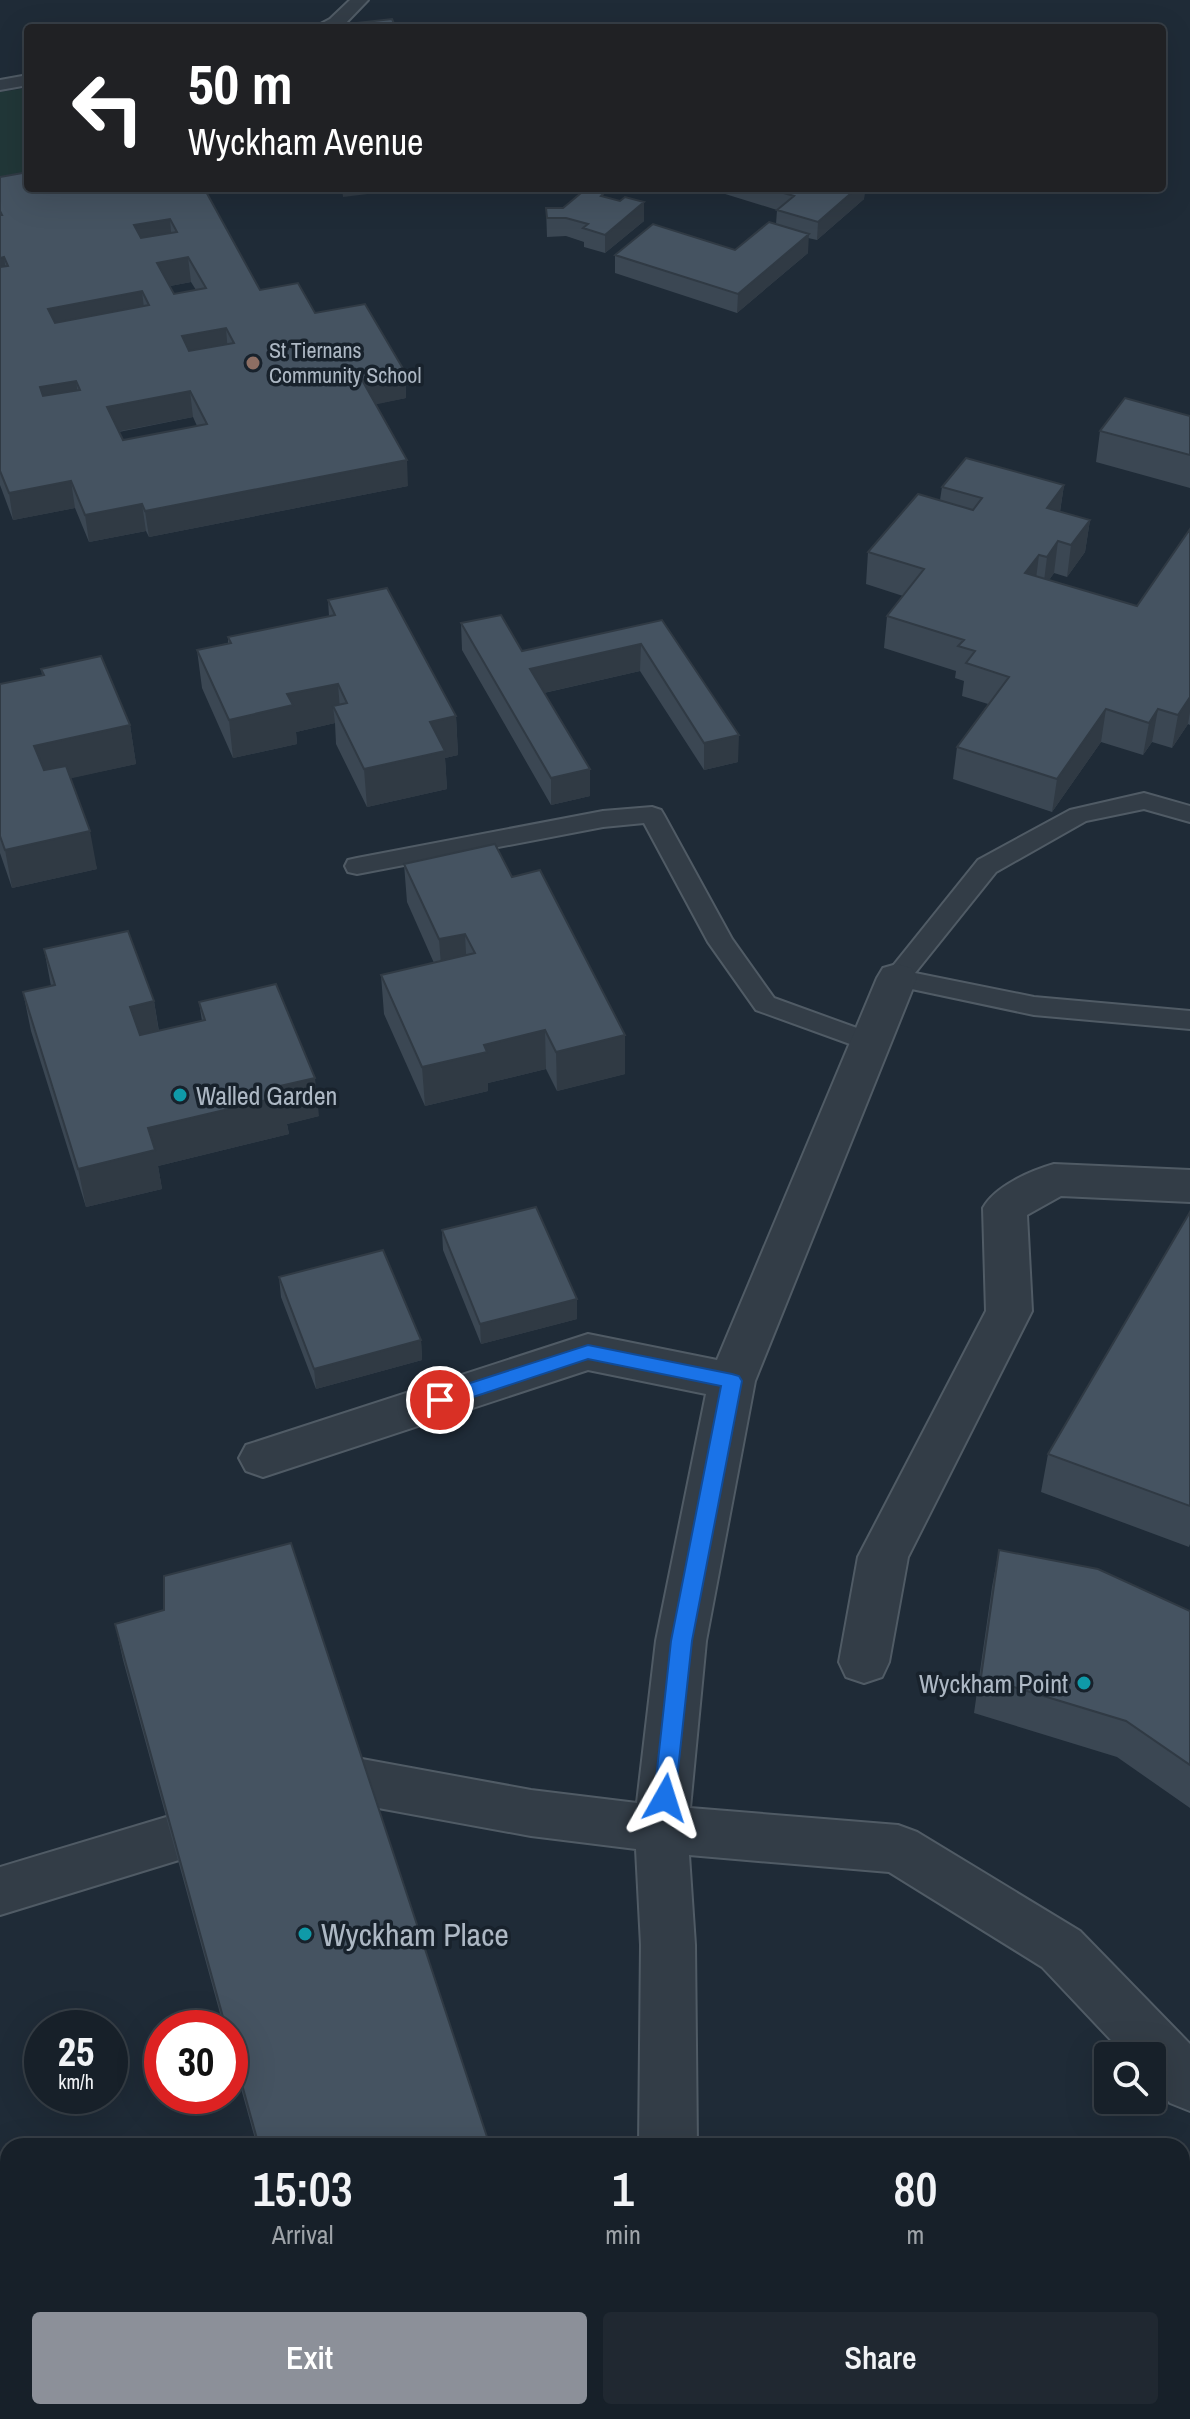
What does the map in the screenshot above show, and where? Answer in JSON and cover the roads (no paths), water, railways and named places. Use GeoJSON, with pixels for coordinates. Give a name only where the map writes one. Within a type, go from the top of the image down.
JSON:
{"type":"FeatureCollection","features":[{"type":"Feature","properties":{"kind":"street"},"geometry":{"type":"LineString","coordinates":[[668,2138],[668,1945],[661,1829],[681,1641],[732,1381],[897,978]]}},
{"type":"Feature","properties":{"kind":"street"},"geometry":{"type":"LineString","coordinates":[[864,1662],[883,1557],[1009,1311],[1005,1208],[1054,1180],[1190,1186]]}},
{"type":"Feature","properties":{"kind":"street"},"geometry":{"type":"LineString","coordinates":[[263,1458],[588,1352],[732,1381]]}},
{"type":"Feature","properties":{"kind":"street"},"geometry":{"type":"LineString","coordinates":[[362,1782],[531,1813],[661,1829],[898,1849],[1061,1949],[1190,2084]]}},
{"type":"Feature","properties":{"kind":"street"},"geometry":{"type":"LineString","coordinates":[[0,1891],[173,1839]]}},
{"type":"Feature","properties":{"kind":"lane"},"geometry":{"type":"LineString","coordinates":[[333,24],[360,0]]}},
{"type":"Feature","properties":{"kind":"lane"},"geometry":{"type":"LineString","coordinates":[[0,85],[24,81]]}},
{"type":"Feature","properties":{"kind":"lane"},"geometry":{"type":"LineString","coordinates":[[1190,814],[1144,801],[1079,815],[987,866],[897,978],[1034,1006],[1190,1020]]}},
{"type":"Feature","properties":{"kind":"lane"},"geometry":{"type":"LineString","coordinates":[[357,866],[588,822],[652,815],[721,942],[765,1004],[870,1042]]}},
{"type":"Feature","properties":{"kind":"place","name":"St Tiernans Community School"},"geometry":{"type":"Point","coordinates":[253,363]}},
{"type":"Feature","properties":{"kind":"place","name":"Walled Garden"},"geometry":{"type":"Point","coordinates":[180,1095]}},
{"type":"Feature","properties":{"kind":"place","name":"Wyckham Point"},"geometry":{"type":"Point","coordinates":[1084,1683]}},
{"type":"Feature","properties":{"kind":"place","name":"Wyckham Place"},"geometry":{"type":"Point","coordinates":[305,1934]}}]}
